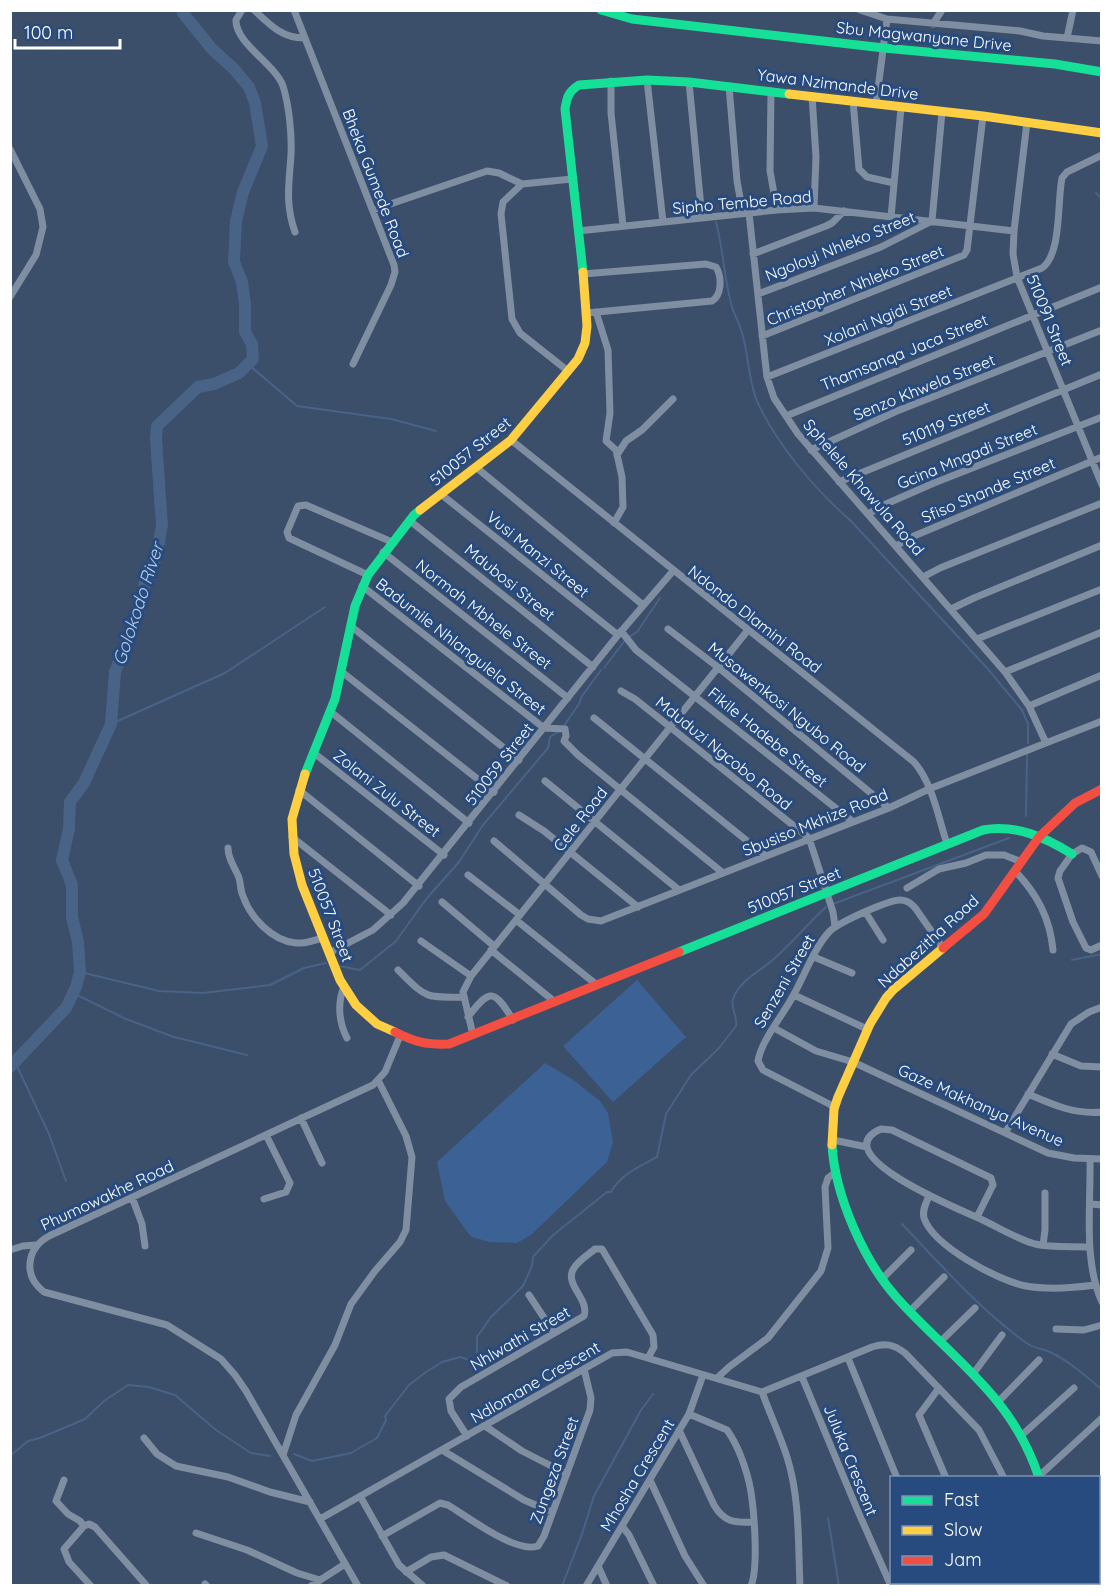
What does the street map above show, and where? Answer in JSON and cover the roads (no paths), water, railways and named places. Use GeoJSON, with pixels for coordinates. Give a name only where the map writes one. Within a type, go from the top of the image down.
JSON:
{"type":"FeatureCollection","features":[{"type":"Feature","properties":{"kind":"street"},"geometry":{"type":"LineString","coordinates":[[242,10],[236,20],[238,31],[258,57],[277,74],[285,92],[291,143],[287,199],[295,232]]}},
{"type":"Feature","properties":{"kind":"street"},"geometry":{"type":"LineString","coordinates":[[254,10],[281,34],[304,38]]}},
{"type":"Feature","properties":{"kind":"street","name":"Bheka Gumede Road"},"geometry":{"type":"LineString","coordinates":[[294,10],[394,265],[394,278],[353,364]]}},
{"type":"Feature","properties":{"kind":"street","name":"Sbu Magwanyane Drive"},"geometry":{"type":"LineString","coordinates":[[601,10],[632,19],[884,48],[1055,64],[1101,72]]}},
{"type":"Feature","properties":{"kind":"street"},"geometry":{"type":"LineString","coordinates":[[933,24],[942,10]]}},
{"type":"Feature","properties":{"kind":"street"},"geometry":{"type":"LineString","coordinates":[[1067,38],[1073,10]]}},
{"type":"Feature","properties":{"kind":"street"},"geometry":{"type":"LineString","coordinates":[[864,11],[887,19],[1101,41]]}},
{"type":"Feature","properties":{"kind":"street"},"geometry":{"type":"LineString","coordinates":[[876,104],[887,19]]}},
{"type":"Feature","properties":{"kind":"street"},"geometry":{"type":"LineString","coordinates":[[647,80],[663,222]]}},
{"type":"Feature","properties":{"kind":"street"},"geometry":{"type":"LineString","coordinates":[[611,81],[622,226]]}},
{"type":"Feature","properties":{"kind":"street","name":"Yawa Nzimande Drive"},"geometry":{"type":"LineString","coordinates":[[571,90],[579,85],[611,81],[689,82],[983,116],[1101,133]]}},
{"type":"Feature","properties":{"kind":"street"},"geometry":{"type":"LineString","coordinates":[[689,82],[702,218]]}},
{"type":"Feature","properties":{"kind":"street","name":"Sphelele Khawula Road"},"geometry":{"type":"LineString","coordinates":[[729,87],[737,181],[746,213],[753,254],[767,377],[774,398],[811,450],[1005,672],[1029,705],[1046,743]]}},
{"type":"Feature","properties":{"kind":"street","name":"510057 Street"},"geometry":{"type":"LineString","coordinates":[[571,90],[565,101],[565,109],[583,274],[591,313],[585,345],[578,359],[511,440],[409,520],[368,575],[362,586],[331,712],[299,790],[292,819],[292,837],[302,885],[344,987],[365,1014],[377,1024],[416,1042],[449,1044],[983,830],[995,828],[1039,837],[1055,842],[1072,854]]}},
{"type":"Feature","properties":{"kind":"street"},"geometry":{"type":"LineString","coordinates":[[771,91],[770,171],[777,210]]}},
{"type":"Feature","properties":{"kind":"street"},"geometry":{"type":"LineString","coordinates":[[812,96],[816,166],[814,208]]}},
{"type":"Feature","properties":{"kind":"street"},"geometry":{"type":"LineString","coordinates":[[853,102],[860,169],[867,177],[894,183]]}},
{"type":"Feature","properties":{"kind":"street"},"geometry":{"type":"LineString","coordinates":[[891,216],[901,108]]}},
{"type":"Feature","properties":{"kind":"street"},"geometry":{"type":"LineString","coordinates":[[932,221],[942,112]]}},
{"type":"Feature","properties":{"kind":"street","name":"Christopher Nhleko Street"},"geometry":{"type":"LineString","coordinates":[[762,336],[961,258],[968,250],[983,116]]}},
{"type":"Feature","properties":{"kind":"street","name":"510091 Street"},"geometry":{"type":"LineString","coordinates":[[1028,122],[1014,231],[1014,264],[1017,277],[1101,485]]}},
{"type":"Feature","properties":{"kind":"street"},"geometry":{"type":"LineString","coordinates":[[10,149],[40,209],[43,227],[36,255],[10,297]]}},
{"type":"Feature","properties":{"kind":"street","name":"Xolani Ngidi Street"},"geometry":{"type":"LineString","coordinates":[[767,377],[1047,265],[1052,256],[1061,182],[1064,175],[1101,155]]}},
{"type":"Feature","properties":{"kind":"street"},"geometry":{"type":"LineString","coordinates":[[373,210],[487,171],[499,173],[522,184],[572,179]]}},
{"type":"Feature","properties":{"kind":"street"},"geometry":{"type":"LineString","coordinates":[[522,184],[503,202],[501,214],[512,319],[520,333],[568,371]]}},
{"type":"Feature","properties":{"kind":"street","name":"Sipho Tembe Road"},"geometry":{"type":"LineString","coordinates":[[578,231],[814,208],[1014,231]]}},
{"type":"Feature","properties":{"kind":"street"},"geometry":{"type":"LineString","coordinates":[[753,254],[826,226],[844,211]]}},
{"type":"Feature","properties":{"kind":"street","name":"Ngoloyi Nhleko Street"},"geometry":{"type":"LineString","coordinates":[[758,294],[880,247],[932,221]]}},
{"type":"Feature","properties":{"kind":"street"},"geometry":{"type":"LineString","coordinates":[[583,274],[706,264],[718,270],[720,279],[718,294],[714,300],[591,313],[608,350],[609,413],[606,441],[617,455],[622,477],[622,510],[614,524]]}},
{"type":"Feature","properties":{"kind":"street","name":"Thamsanqa Jaca Street"},"geometry":{"type":"LineString","coordinates":[[786,416],[1101,287]]}},
{"type":"Feature","properties":{"kind":"street","name":"Senzo Khwela Street"},"geometry":{"type":"LineString","coordinates":[[811,450],[897,411],[1048,353],[1101,330]]}},
{"type":"Feature","properties":{"kind":"street","name":"510119 Street"},"geometry":{"type":"LineString","coordinates":[[839,482],[1101,374]]}},
{"type":"Feature","properties":{"kind":"street"},"geometry":{"type":"LineString","coordinates":[[617,455],[626,441],[642,430],[673,399]]}},
{"type":"Feature","properties":{"kind":"street","name":"Gcina Mngadi Street"},"geometry":{"type":"LineString","coordinates":[[868,514],[934,483],[1101,417]]}},
{"type":"Feature","properties":{"kind":"street","name":"Ndondo Dlamini Road"},"geometry":{"type":"LineString","coordinates":[[511,440],[914,762],[922,771],[947,844]]}},
{"type":"Feature","properties":{"kind":"street","name":"Sfiso Shande Street"},"geometry":{"type":"LineString","coordinates":[[896,546],[914,536],[1101,457]]}},
{"type":"Feature","properties":{"kind":"street"},"geometry":{"type":"LineString","coordinates":[[477,468],[644,605]]}},
{"type":"Feature","properties":{"kind":"street","name":"Vusi Manzi Street"},"geometry":{"type":"LineString","coordinates":[[442,495],[620,633]]}},
{"type":"Feature","properties":{"kind":"street"},"geometry":{"type":"LineString","coordinates":[[923,577],[1101,503]]}},
{"type":"Feature","properties":{"kind":"street"},"geometry":{"type":"LineString","coordinates":[[368,575],[289,538],[287,532],[298,506],[306,505],[392,542]]}},
{"type":"Feature","properties":{"kind":"street","name":"Mdubosi Street"},"geometry":{"type":"LineString","coordinates":[[409,520],[593,667]]}},
{"type":"Feature","properties":{"kind":"street"},"geometry":{"type":"LineString","coordinates":[[951,609],[1101,545]]}},
{"type":"Feature","properties":{"kind":"street","name":"Normah Mbhele Street"},"geometry":{"type":"LineString","coordinates":[[383,552],[568,698]]}},
{"type":"Feature","properties":{"kind":"street","name":"510059 Street"},"geometry":{"type":"LineString","coordinates":[[329,953],[364,936],[391,915],[418,886],[620,633],[673,571]]}},
{"type":"Feature","properties":{"kind":"street","name":"Badumile Nhlangulela Street"},"geometry":{"type":"LineString","coordinates":[[362,586],[544,728],[565,729],[564,741],[620,790]]}},
{"type":"Feature","properties":{"kind":"street"},"geometry":{"type":"LineString","coordinates":[[977,639],[1101,589]]}},
{"type":"Feature","properties":{"kind":"street"},"geometry":{"type":"LineString","coordinates":[[352,627],[519,760]]}},
{"type":"Feature","properties":{"kind":"street","name":"Musawenkosi Ngubo Road"},"geometry":{"type":"LineString","coordinates":[[668,629],[889,808]]}},
{"type":"Feature","properties":{"kind":"street","name":"Cele Road"},"geometry":{"type":"LineString","coordinates":[[463,997],[464,989],[471,976],[748,630]]}},
{"type":"Feature","properties":{"kind":"street"},"geometry":{"type":"LineString","coordinates":[[1005,672],[1101,632]]}},
{"type":"Feature","properties":{"kind":"street"},"geometry":{"type":"LineString","coordinates":[[620,633],[636,650],[695,697]]}},
{"type":"Feature","properties":{"kind":"street"},"geometry":{"type":"LineString","coordinates":[[342,672],[494,792]]}},
{"type":"Feature","properties":{"kind":"street"},"geometry":{"type":"LineString","coordinates":[[1029,705],[1101,675]]}},
{"type":"Feature","properties":{"kind":"street","name":"Mduduzi Ngcobo Road"},"geometry":{"type":"LineString","coordinates":[[621,691],[635,699],[809,838]]}},
{"type":"Feature","properties":{"kind":"street","name":"Fikile Hadebe Street"},"geometry":{"type":"LineString","coordinates":[[695,697],[852,821]]}},
{"type":"Feature","properties":{"kind":"street"},"geometry":{"type":"LineString","coordinates":[[331,712],[469,823]]}},
{"type":"Feature","properties":{"kind":"street"},"geometry":{"type":"LineString","coordinates":[[594,718],[766,856]]}},
{"type":"Feature","properties":{"kind":"street","name":"Sbusiso Mkhize Road"},"geometry":{"type":"LineString","coordinates":[[546,883],[581,915],[594,921],[609,919],[1101,721]]}},
{"type":"Feature","properties":{"kind":"street","name":"Zolani Zulu Street"},"geometry":{"type":"LineString","coordinates":[[314,753],[444,855]]}},
{"type":"Feature","properties":{"kind":"street"},"geometry":{"type":"LineString","coordinates":[[545,781],[679,890]]}},
{"type":"Feature","properties":{"kind":"street","name":"Ndabezitha Road"},"geometry":{"type":"LineString","coordinates":[[1039,1476],[1022,1435],[999,1401],[910,1311],[882,1279],[846,1209],[836,1172],[833,1140],[835,1107],[867,1029],[893,990],[984,914],[1039,837],[1076,803],[1101,789]]}},
{"type":"Feature","properties":{"kind":"street"},"geometry":{"type":"LineString","coordinates":[[299,790],[418,886]]}},
{"type":"Feature","properties":{"kind":"street"},"geometry":{"type":"LineString","coordinates":[[620,790],[723,873]]}},
{"type":"Feature","properties":{"kind":"street"},"geometry":{"type":"LineString","coordinates":[[519,815],[571,852],[638,907]]}},
{"type":"Feature","properties":{"kind":"street"},"geometry":{"type":"LineString","coordinates":[[292,837],[391,915]]}},
{"type":"Feature","properties":{"kind":"street"},"geometry":{"type":"LineString","coordinates":[[809,838],[836,926]]}},
{"type":"Feature","properties":{"kind":"street"},"geometry":{"type":"LineString","coordinates":[[494,841],[546,883]]}},
{"type":"Feature","properties":{"kind":"street"},"geometry":{"type":"LineString","coordinates":[[228,848],[228,856],[239,877],[244,899],[268,932],[296,943],[323,938]]}},
{"type":"Feature","properties":{"kind":"street"},"geometry":{"type":"LineString","coordinates":[[1101,876],[1094,855],[1089,849],[1078,849],[1060,870],[1059,882],[1075,928],[1086,948],[1091,950],[1101,945]]}},
{"type":"Feature","properties":{"kind":"street"},"geometry":{"type":"LineString","coordinates":[[907,888],[939,869],[966,863],[986,855],[1004,855],[1022,862]]}},
{"type":"Feature","properties":{"kind":"street"},"geometry":{"type":"LineString","coordinates":[[1015,871],[1026,882],[1043,909],[1051,931],[1053,950]]}},
{"type":"Feature","properties":{"kind":"street"},"geometry":{"type":"LineString","coordinates":[[468,874],[597,985]]}},
{"type":"Feature","properties":{"kind":"street","name":"Senzeni Street"},"geometry":{"type":"LineString","coordinates":[[835,1107],[760,1068],[758,1061],[761,1048],[794,995],[823,940],[836,926],[897,900],[908,901],[916,909],[943,948]]}},
{"type":"Feature","properties":{"kind":"street"},"geometry":{"type":"LineString","coordinates":[[442,902],[555,1002]]}},
{"type":"Feature","properties":{"kind":"street"},"geometry":{"type":"LineString","coordinates":[[866,913],[883,940]]}},
{"type":"Feature","properties":{"kind":"street"},"geometry":{"type":"LineString","coordinates":[[421,941],[471,976]]}},
{"type":"Feature","properties":{"kind":"street"},"geometry":{"type":"LineString","coordinates":[[814,957],[852,973]]}},
{"type":"Feature","properties":{"kind":"street"},"geometry":{"type":"LineString","coordinates":[[398,970],[426,996],[463,997],[473,1035]]}},
{"type":"Feature","properties":{"kind":"street"},"geometry":{"type":"LineString","coordinates":[[344,987],[339,999],[339,1008],[347,1038]]}},
{"type":"Feature","properties":{"kind":"street"},"geometry":{"type":"LineString","coordinates":[[468,1017],[483,998],[490,995],[497,997],[513,1020]]}},
{"type":"Feature","properties":{"kind":"street"},"geometry":{"type":"LineString","coordinates":[[794,995],[867,1029]]}},
{"type":"Feature","properties":{"kind":"street"},"geometry":{"type":"LineString","coordinates":[[1005,1133],[1071,1023],[1101,1007]]}},
{"type":"Feature","properties":{"kind":"street","name":"Gaze Makhanya Avenue"},"geometry":{"type":"LineString","coordinates":[[774,1028],[816,1051],[853,1062],[1048,1153],[1062,1157],[1101,1159]]}},
{"type":"Feature","properties":{"kind":"street"},"geometry":{"type":"LineString","coordinates":[[283,1455],[296,1415],[335,1346],[351,1304],[375,1270],[400,1242],[406,1230],[412,1156],[406,1136],[378,1080],[385,1072],[400,1036]]}},
{"type":"Feature","properties":{"kind":"street"},"geometry":{"type":"LineString","coordinates":[[1052,1054],[1081,1066],[1101,1067]]}},
{"type":"Feature","properties":{"kind":"street","name":"Phumowakhe Road"},"geometry":{"type":"LineString","coordinates":[[358,1586],[246,1391],[221,1359],[167,1325],[44,1292],[33,1281],[29,1270],[30,1257],[36,1245],[49,1236],[367,1088],[378,1080]]}},
{"type":"Feature","properties":{"kind":"street"},"geometry":{"type":"LineString","coordinates":[[1028,1094],[1071,1110],[1091,1114],[1101,1112]]}},
{"type":"Feature","properties":{"kind":"street"},"geometry":{"type":"LineString","coordinates":[[301,1118],[322,1162]]}},
{"type":"Feature","properties":{"kind":"street"},"geometry":{"type":"LineString","coordinates":[[977,1217],[993,1185],[991,1178],[886,1128],[880,1128],[867,1139],[867,1148],[872,1156],[895,1177],[929,1196],[1030,1242],[1043,1245],[1090,1247]]}},
{"type":"Feature","properties":{"kind":"street"},"geometry":{"type":"LineString","coordinates":[[264,1199],[286,1192],[290,1184],[266,1135]]}},
{"type":"Feature","properties":{"kind":"street"},"geometry":{"type":"LineString","coordinates":[[833,1140],[867,1148]]}},
{"type":"Feature","properties":{"kind":"street"},"geometry":{"type":"LineString","coordinates":[[1090,1160],[1090,1247],[1095,1285],[1101,1302]]}},
{"type":"Feature","properties":{"kind":"street"},"geometry":{"type":"LineString","coordinates":[[717,1378],[768,1338],[821,1271],[828,1248],[826,1181],[836,1172]]}},
{"type":"Feature","properties":{"kind":"street"},"geometry":{"type":"LineString","coordinates":[[1043,1245],[1045,1193]]}},
{"type":"Feature","properties":{"kind":"street"},"geometry":{"type":"LineString","coordinates":[[929,1196],[924,1210],[927,1223],[952,1250],[975,1265],[1026,1286],[1049,1288],[1095,1285]]}},
{"type":"Feature","properties":{"kind":"street"},"geometry":{"type":"LineString","coordinates":[[132,1197],[142,1224],[145,1246]]}},
{"type":"Feature","properties":{"kind":"street"},"geometry":{"type":"LineString","coordinates":[[1090,1204],[1101,1205]]}},
{"type":"Feature","properties":{"kind":"street"},"geometry":{"type":"LineString","coordinates":[[10,1250],[36,1245]]}},
{"type":"Feature","properties":{"kind":"street","name":"Nhlwathi Street"},"geometry":{"type":"LineString","coordinates":[[468,1436],[449,1407],[451,1395],[584,1316],[585,1304],[572,1280],[572,1272],[578,1263],[595,1249],[600,1248],[653,1335],[654,1347],[648,1358]]}},
{"type":"Feature","properties":{"kind":"street"},"geometry":{"type":"LineString","coordinates":[[882,1279],[911,1250]]}},
{"type":"Feature","properties":{"kind":"street"},"geometry":{"type":"LineString","coordinates":[[910,1311],[944,1276]]}},
{"type":"Feature","properties":{"kind":"street"},"geometry":{"type":"LineString","coordinates":[[529,1295],[554,1333]]}},
{"type":"Feature","properties":{"kind":"street"},"geometry":{"type":"LineString","coordinates":[[940,1342],[975,1308]]}},
{"type":"Feature","properties":{"kind":"street"},"geometry":{"type":"LineString","coordinates":[[1056,1329],[1084,1330],[1101,1325]]}},
{"type":"Feature","properties":{"kind":"street"},"geometry":{"type":"LineString","coordinates":[[973,1374],[1002,1335]]}},
{"type":"Feature","properties":{"kind":"street"},"geometry":{"type":"LineString","coordinates":[[800,1586],[797,1515],[792,1476],[762,1392],[879,1345],[892,1345],[905,1353],[979,1430],[1003,1476]]}},
{"type":"Feature","properties":{"kind":"street","name":"Ndlomane Crescent"},"geometry":{"type":"LineString","coordinates":[[320,1519],[606,1356],[618,1352],[648,1358],[762,1392]]}},
{"type":"Feature","properties":{"kind":"street"},"geometry":{"type":"LineString","coordinates":[[848,1358],[896,1476]]}},
{"type":"Feature","properties":{"kind":"street"},"geometry":{"type":"LineString","coordinates":[[999,1401],[1039,1360]]}},
{"type":"Feature","properties":{"kind":"street","name":"Zungeza Street"},"geometry":{"type":"LineString","coordinates":[[382,1536],[436,1504],[444,1503],[510,1542],[530,1548],[541,1543],[591,1404],[584,1369]]}},
{"type":"Feature","properties":{"kind":"street","name":"Mhosha Crescent"},"geometry":{"type":"LineString","coordinates":[[586,1586],[689,1414],[703,1375]]}},
{"type":"Feature","properties":{"kind":"street","name":"Juluka Crescent"},"geometry":{"type":"LineString","coordinates":[[802,1377],[890,1584]]}},
{"type":"Feature","properties":{"kind":"street"},"geometry":{"type":"LineString","coordinates":[[939,1388],[919,1415],[945,1476]]}},
{"type":"Feature","properties":{"kind":"street"},"geometry":{"type":"LineString","coordinates":[[1022,1435],[1074,1388]]}},
{"type":"Feature","properties":{"kind":"street"},"geometry":{"type":"LineString","coordinates":[[689,1414],[720,1426],[730,1434],[749,1481],[755,1568],[751,1586]]}},
{"type":"Feature","properties":{"kind":"street"},"geometry":{"type":"LineString","coordinates":[[1040,1476],[1101,1418]]}},
{"type":"Feature","properties":{"kind":"street"},"geometry":{"type":"LineString","coordinates":[[485,1426],[522,1451],[567,1474]]}},
{"type":"Feature","properties":{"kind":"street"},"geometry":{"type":"LineString","coordinates":[[679,1430],[717,1511],[731,1522],[753,1522]]}},
{"type":"Feature","properties":{"kind":"street"},"geometry":{"type":"LineString","coordinates":[[144,1438],[157,1454],[176,1466],[228,1477],[270,1492],[310,1502]]}},
{"type":"Feature","properties":{"kind":"street"},"geometry":{"type":"LineString","coordinates":[[442,1450],[524,1500],[552,1512]]}},
{"type":"Feature","properties":{"kind":"street"},"geometry":{"type":"LineString","coordinates":[[64,1480],[57,1501],[68,1514],[84,1526]]}},
{"type":"Feature","properties":{"kind":"street"},"geometry":{"type":"LineString","coordinates":[[650,1480],[690,1564],[705,1586]]}},
{"type":"Feature","properties":{"kind":"street"},"geometry":{"type":"LineString","coordinates":[[360,1496],[399,1565],[423,1586]]}},
{"type":"Feature","properties":{"kind":"street"},"geometry":{"type":"LineString","coordinates":[[91,1586],[69,1562],[65,1553],[66,1545],[84,1526],[89,1524],[95,1527],[147,1586]]}},
{"type":"Feature","properties":{"kind":"street"},"geometry":{"type":"LineString","coordinates":[[622,1526],[629,1535],[654,1586]]}},
{"type":"Feature","properties":{"kind":"street"},"geometry":{"type":"LineString","coordinates":[[196,1533],[247,1550],[297,1573],[320,1580]]}},
{"type":"Feature","properties":{"kind":"street"},"geometry":{"type":"LineString","coordinates":[[406,1572],[432,1557],[444,1555],[507,1586]]}},
{"type":"Feature","properties":{"kind":"street"},"geometry":{"type":"LineString","coordinates":[[311,1586],[345,1564]]}},
{"type":"Feature","properties":{"kind":"street"},"geometry":{"type":"LineString","coordinates":[[598,1566],[607,1586]]}},
{"type":"Feature","properties":{"kind":"waterway","name":"Golokodo River"},"geometry":{"type":"LineString","coordinates":[[10,1067],[66,1008],[80,972],[78,942],[72,917],[72,885],[62,860],[69,829],[70,802],[84,783],[111,724],[115,672],[141,604],[145,582],[156,558],[162,526],[157,426],[198,387],[214,384],[239,373],[253,359],[252,344],[245,332],[242,282],[234,262],[236,221],[243,192],[262,146],[255,103],[249,87],[234,69],[212,49],[183,10]]}},
{"type":"Feature","properties":{"kind":"waterway"},"geometry":{"type":"LineString","coordinates":[[1096,193],[1102,199]]}},
{"type":"Feature","properties":{"kind":"waterway"},"geometry":{"type":"LineString","coordinates":[[716,222],[732,307],[741,329],[754,393],[765,417],[786,449],[823,495],[850,520],[987,668],[1022,710],[1028,724],[1028,743]]}},
{"type":"Feature","properties":{"kind":"waterway"},"geometry":{"type":"LineString","coordinates":[[248,364],[297,406],[391,419],[436,431]]}},
{"type":"Feature","properties":{"kind":"waterway"},"geometry":{"type":"LineString","coordinates":[[629,637],[637,632],[660,598]]}},
{"type":"Feature","properties":{"kind":"waterway"},"geometry":{"type":"LineString","coordinates":[[111,724],[225,673],[325,607]]}},
{"type":"Feature","properties":{"kind":"waterway"},"geometry":{"type":"LineString","coordinates":[[604,668],[626,639]]}},
{"type":"Feature","properties":{"kind":"waterway"},"geometry":{"type":"LineString","coordinates":[[563,727],[601,670]]}},
{"type":"Feature","properties":{"kind":"waterway"},"geometry":{"type":"LineString","coordinates":[[339,966],[360,970],[396,941],[427,898],[459,862],[483,825],[548,748],[550,737],[559,731]]}},
{"type":"Feature","properties":{"kind":"waterway"},"geometry":{"type":"LineString","coordinates":[[1026,816],[1027,754]]}},
{"type":"Feature","properties":{"kind":"waterway"},"geometry":{"type":"LineString","coordinates":[[833,904],[1009,838]]}},
{"type":"Feature","properties":{"kind":"waterway"},"geometry":{"type":"LineString","coordinates":[[294,1454],[312,1461],[351,1453],[377,1438],[386,1420],[385,1416],[409,1385],[426,1372],[442,1362],[460,1357],[472,1361],[477,1358],[477,1337],[491,1317],[523,1286],[532,1266],[533,1257],[552,1236],[607,1192],[611,1192],[625,1175],[657,1157],[666,1114],[691,1075],[719,1048],[736,1026],[732,1002],[741,986],[783,951],[826,907]]}},
{"type":"Feature","properties":{"kind":"waterway"},"geometry":{"type":"LineString","coordinates":[[1072,960],[1102,954]]}},
{"type":"Feature","properties":{"kind":"waterway"},"geometry":{"type":"LineString","coordinates":[[80,972],[159,991],[203,993],[270,985],[304,968],[326,963]]}},
{"type":"Feature","properties":{"kind":"waterway"},"geometry":{"type":"LineString","coordinates":[[73,993],[126,1019],[174,1037],[247,1055]]}},
{"type":"Feature","properties":{"kind":"waterway"},"geometry":{"type":"LineString","coordinates":[[15,1062],[49,1134],[66,1181]]}},
{"type":"Feature","properties":{"kind":"waterway"},"geometry":{"type":"LineString","coordinates":[[902,1224],[994,1317],[1030,1345],[1064,1360],[1102,1390]]}},
{"type":"Feature","properties":{"kind":"waterway"},"geometry":{"type":"LineString","coordinates":[[10,1456],[28,1441],[85,1419],[104,1401],[128,1385],[149,1387],[175,1395],[216,1430],[251,1453],[270,1456]]}},
{"type":"Feature","properties":{"kind":"waterway"},"geometry":{"type":"LineString","coordinates":[[562,1586],[594,1496],[641,1410],[653,1394]]}},
{"type":"Feature","properties":{"kind":"waterway"},"geometry":{"type":"LineString","coordinates":[[828,1518],[839,1586]]}}]}
